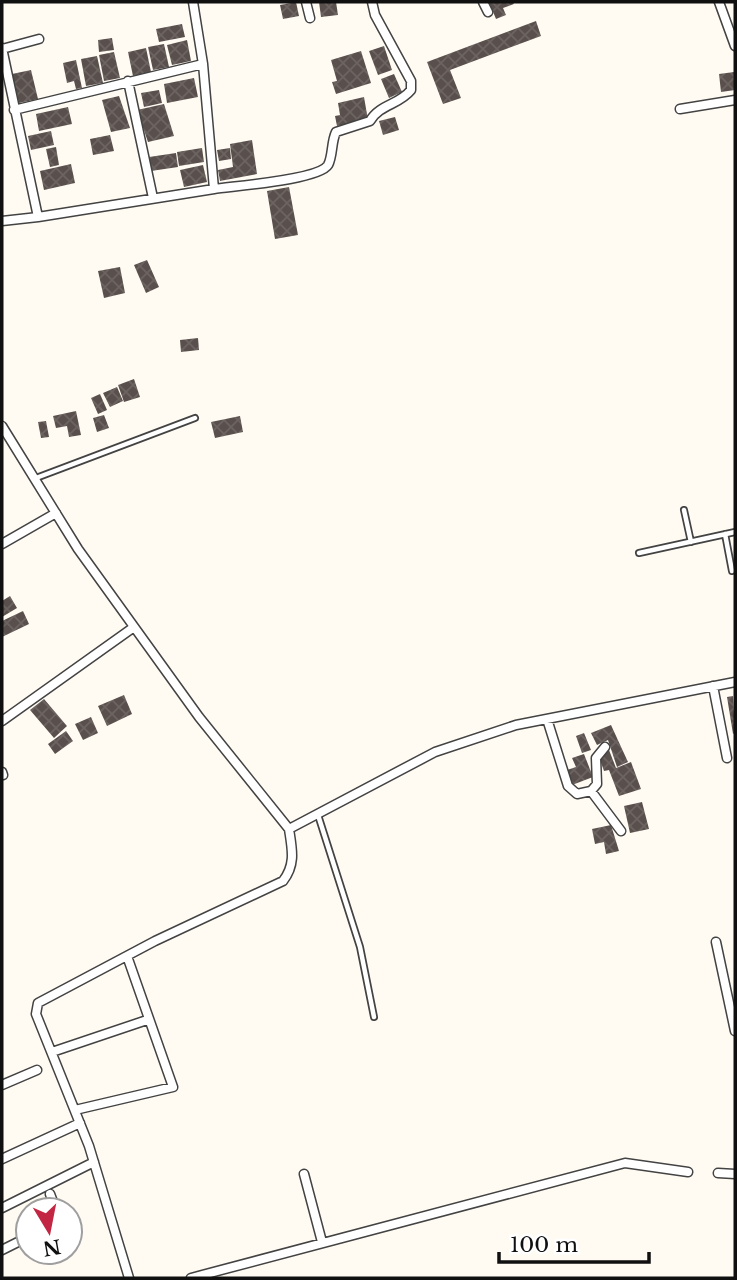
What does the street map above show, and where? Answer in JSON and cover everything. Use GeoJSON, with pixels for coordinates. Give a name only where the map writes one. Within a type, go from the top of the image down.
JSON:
{"type":"FeatureCollection","features":[{"type":"Feature","properties":{"kind":"street"},"geometry":{"type":"LineString","coordinates":[[193,2],[203,64],[214,188]]}},
{"type":"Feature","properties":{"kind":"street"},"geometry":{"type":"LineString","coordinates":[[306,2],[310,18]]}},
{"type":"Feature","properties":{"kind":"street"},"geometry":{"type":"LineString","coordinates":[[2,221],[304,176],[321,170],[328,165],[336,132],[370,121],[377,110],[406,96],[411,90],[411,81],[375,15],[372,2]]}},
{"type":"Feature","properties":{"kind":"street"},"geometry":{"type":"LineString","coordinates":[[482,2],[488,12]]}},
{"type":"Feature","properties":{"kind":"street"},"geometry":{"type":"LineString","coordinates":[[719,2],[735,46]]}},
{"type":"Feature","properties":{"kind":"street"},"geometry":{"type":"LineString","coordinates":[[38,217],[2,49],[39,38]]}},
{"type":"Feature","properties":{"kind":"street"},"geometry":{"type":"LineString","coordinates":[[14,110],[203,64]]}},
{"type":"Feature","properties":{"kind":"street"},"geometry":{"type":"LineString","coordinates":[[128,81],[153,198]]}},
{"type":"Feature","properties":{"kind":"street"},"geometry":{"type":"LineString","coordinates":[[680,109],[735,100]]}},
{"type":"Feature","properties":{"kind":"street"},"geometry":{"type":"LineString","coordinates":[[2,426],[56,513],[134,627],[199,717],[289,829],[293,856],[291,871],[283,881],[127,956],[38,1003],[36,1014],[94,1162],[130,1278]]}},
{"type":"Feature","properties":{"kind":"street"},"geometry":{"type":"LineString","coordinates":[[2,544],[56,513]]}},
{"type":"Feature","properties":{"kind":"street"},"geometry":{"type":"LineString","coordinates":[[2,721],[134,627]]}},
{"type":"Feature","properties":{"kind":"street"},"geometry":{"type":"LineString","coordinates":[[289,829],[435,752],[516,725],[735,682]]}},
{"type":"Feature","properties":{"kind":"street"},"geometry":{"type":"LineString","coordinates":[[713,686],[727,758]]}},
{"type":"Feature","properties":{"kind":"street"},"geometry":{"type":"LineString","coordinates":[[547,719],[568,786],[577,794],[591,791],[599,778],[596,758],[605,747]]}},
{"type":"Feature","properties":{"kind":"street"},"geometry":{"type":"LineString","coordinates":[[725,743],[735,741]]}},
{"type":"Feature","properties":{"kind":"street"},"geometry":{"type":"LineString","coordinates":[[591,791],[621,831]]}},
{"type":"Feature","properties":{"kind":"street"},"geometry":{"type":"LineString","coordinates":[[716,942],[735,1031]]}},
{"type":"Feature","properties":{"kind":"street"},"geometry":{"type":"LineString","coordinates":[[75,1110],[173,1087],[147,1020],[127,956]]}},
{"type":"Feature","properties":{"kind":"street"},"geometry":{"type":"LineString","coordinates":[[52,1052],[147,1020]]}},
{"type":"Feature","properties":{"kind":"street"},"geometry":{"type":"LineString","coordinates":[[2,1085],[37,1070]]}},
{"type":"Feature","properties":{"kind":"street"},"geometry":{"type":"LineString","coordinates":[[2,1159],[80,1123]]}},
{"type":"Feature","properties":{"kind":"street"},"geometry":{"type":"LineString","coordinates":[[2,1208],[94,1162]]}},
{"type":"Feature","properties":{"kind":"street"},"geometry":{"type":"LineString","coordinates":[[191,1278],[625,1163],[688,1172]]}},
{"type":"Feature","properties":{"kind":"street"},"geometry":{"type":"LineString","coordinates":[[718,1173],[735,1174]]}},
{"type":"Feature","properties":{"kind":"street"},"geometry":{"type":"LineString","coordinates":[[304,1174],[322,1242]]}},
{"type":"Feature","properties":{"kind":"lane"},"geometry":{"type":"LineString","coordinates":[[35,479],[195,418]]}},
{"type":"Feature","properties":{"kind":"lane"},"geometry":{"type":"LineString","coordinates":[[684,510],[691,542]]}},
{"type":"Feature","properties":{"kind":"lane"},"geometry":{"type":"LineString","coordinates":[[639,553],[735,532]]}},
{"type":"Feature","properties":{"kind":"lane"},"geometry":{"type":"LineString","coordinates":[[725,534],[733,571]]}},
{"type":"Feature","properties":{"kind":"lane"},"geometry":{"type":"LineString","coordinates":[[318,814],[360,947],[374,1017]]}},
{"type":"Feature","properties":{"kind":"building"},"geometry":{"type":"Polygon","coordinates":[[[296,2],[299,16],[283,19],[280,5],[296,2]]]}},
{"type":"Feature","properties":{"kind":"building"},"geometry":{"type":"Polygon","coordinates":[[[319,2],[336,2],[338,15],[321,17],[319,2]]]}},
{"type":"Feature","properties":{"kind":"building"},"geometry":{"type":"Polygon","coordinates":[[[489,2],[514,4],[503,8],[506,15],[496,19],[489,2]]]}},
{"type":"Feature","properties":{"kind":"building"},"geometry":{"type":"Polygon","coordinates":[[[536,21],[541,36],[450,70],[461,98],[443,104],[427,62],[536,21]]]}},
{"type":"Feature","properties":{"kind":"building"},"geometry":{"type":"Polygon","coordinates":[[[182,24],[185,37],[159,42],[156,29],[182,24]]]}},
{"type":"Feature","properties":{"kind":"building"},"geometry":{"type":"Polygon","coordinates":[[[112,38],[114,50],[99,52],[98,40],[112,38]]]}},
{"type":"Feature","properties":{"kind":"building"},"geometry":{"type":"Polygon","coordinates":[[[187,40],[191,61],[172,65],[167,45],[187,40]]]}},
{"type":"Feature","properties":{"kind":"building"},"geometry":{"type":"Polygon","coordinates":[[[164,44],[169,67],[153,70],[148,47],[164,44]]]}},
{"type":"Feature","properties":{"kind":"building"},"geometry":{"type":"Polygon","coordinates":[[[384,46],[392,70],[378,75],[369,51],[384,46]]]}},
{"type":"Feature","properties":{"kind":"building"},"geometry":{"type":"Polygon","coordinates":[[[146,48],[151,72],[133,76],[128,52],[146,48]]]}},
{"type":"Feature","properties":{"kind":"building"},"geometry":{"type":"Polygon","coordinates":[[[361,51],[371,83],[336,94],[332,82],[337,81],[331,60],[361,51]]]}},
{"type":"Feature","properties":{"kind":"building"},"geometry":{"type":"Polygon","coordinates":[[[114,52],[120,78],[104,81],[99,55],[114,52]]]}},
{"type":"Feature","properties":{"kind":"building"},"geometry":{"type":"Polygon","coordinates":[[[97,56],[103,83],[86,86],[81,59],[97,56]]]}},
{"type":"Feature","properties":{"kind":"building"},"geometry":{"type":"Polygon","coordinates":[[[76,60],[82,88],[76,89],[74,81],[67,83],[63,63],[76,60]]]}},
{"type":"Feature","properties":{"kind":"building"},"geometry":{"type":"Polygon","coordinates":[[[31,70],[38,99],[19,103],[12,74],[31,70]]]}},
{"type":"Feature","properties":{"kind":"building"},"geometry":{"type":"Polygon","coordinates":[[[734,72],[735,90],[721,92],[719,74],[734,72]]]}},
{"type":"Feature","properties":{"kind":"building"},"geometry":{"type":"Polygon","coordinates":[[[394,74],[402,92],[389,98],[381,79],[394,74]]]}},
{"type":"Feature","properties":{"kind":"building"},"geometry":{"type":"Polygon","coordinates":[[[194,78],[198,97],[167,103],[164,84],[194,78]]]}},
{"type":"Feature","properties":{"kind":"building"},"geometry":{"type":"Polygon","coordinates":[[[159,90],[162,103],[144,107],[141,93],[159,90]]]}},
{"type":"Feature","properties":{"kind":"building"},"geometry":{"type":"Polygon","coordinates":[[[119,96],[130,128],[111,132],[102,100],[119,96]]]}},
{"type":"Feature","properties":{"kind":"building"},"geometry":{"type":"Polygon","coordinates":[[[364,97],[368,120],[337,126],[335,116],[340,115],[338,103],[364,97]]]}},
{"type":"Feature","properties":{"kind":"building"},"geometry":{"type":"Polygon","coordinates":[[[164,104],[174,136],[148,142],[137,110],[164,104]]]}},
{"type":"Feature","properties":{"kind":"building"},"geometry":{"type":"Polygon","coordinates":[[[68,107],[72,124],[39,131],[36,114],[68,107]]]}},
{"type":"Feature","properties":{"kind":"building"},"geometry":{"type":"Polygon","coordinates":[[[395,117],[399,130],[383,135],[379,121],[395,117]]]}},
{"type":"Feature","properties":{"kind":"building"},"geometry":{"type":"Polygon","coordinates":[[[51,131],[54,145],[31,150],[28,136],[51,131]]]}},
{"type":"Feature","properties":{"kind":"building"},"geometry":{"type":"Polygon","coordinates":[[[110,135],[114,151],[93,155],[90,139],[110,135]]]}},
{"type":"Feature","properties":{"kind":"building"},"geometry":{"type":"Polygon","coordinates":[[[252,140],[257,174],[220,181],[218,170],[233,167],[230,144],[252,140]]]}},
{"type":"Feature","properties":{"kind":"building"},"geometry":{"type":"Polygon","coordinates":[[[56,147],[59,165],[50,167],[46,149],[56,147]]]}},
{"type":"Feature","properties":{"kind":"building"},"geometry":{"type":"Polygon","coordinates":[[[202,148],[204,162],[179,166],[177,152],[202,148]]]}},
{"type":"Feature","properties":{"kind":"building"},"geometry":{"type":"Polygon","coordinates":[[[230,148],[231,159],[219,161],[217,150],[230,148]]]}},
{"type":"Feature","properties":{"kind":"building"},"geometry":{"type":"Polygon","coordinates":[[[176,153],[178,167],[151,171],[149,157],[176,153]]]}},
{"type":"Feature","properties":{"kind":"building"},"geometry":{"type":"Polygon","coordinates":[[[71,164],[75,183],[44,190],[40,171],[71,164]]]}},
{"type":"Feature","properties":{"kind":"building"},"geometry":{"type":"Polygon","coordinates":[[[203,165],[207,182],[184,187],[180,170],[203,165]]]}},
{"type":"Feature","properties":{"kind":"building"},"geometry":{"type":"Polygon","coordinates":[[[289,187],[298,235],[275,239],[267,191],[289,187]]]}},
{"type":"Feature","properties":{"kind":"building"},"geometry":{"type":"Polygon","coordinates":[[[147,260],[159,287],[146,293],[134,265],[147,260]]]}},
{"type":"Feature","properties":{"kind":"building"},"geometry":{"type":"Polygon","coordinates":[[[120,267],[125,293],[104,298],[98,271],[120,267]]]}},
{"type":"Feature","properties":{"kind":"building"},"geometry":{"type":"Polygon","coordinates":[[[198,338],[199,350],[181,352],[180,340],[198,338]]]}},
{"type":"Feature","properties":{"kind":"building"},"geometry":{"type":"Polygon","coordinates":[[[134,379],[140,397],[124,402],[118,385],[134,379]]]}},
{"type":"Feature","properties":{"kind":"building"},"geometry":{"type":"Polygon","coordinates":[[[117,387],[123,401],[110,407],[103,393],[117,387]]]}},
{"type":"Feature","properties":{"kind":"building"},"geometry":{"type":"Polygon","coordinates":[[[100,394],[107,410],[98,414],[91,398],[100,394]]]}},
{"type":"Feature","properties":{"kind":"building"},"geometry":{"type":"Polygon","coordinates":[[[76,411],[81,435],[69,437],[67,426],[56,428],[53,416],[76,411]]]}},
{"type":"Feature","properties":{"kind":"building"},"geometry":{"type":"Polygon","coordinates":[[[104,415],[109,428],[97,432],[93,418],[104,415]]]}},
{"type":"Feature","properties":{"kind":"building"},"geometry":{"type":"Polygon","coordinates":[[[240,416],[243,432],[215,438],[211,422],[240,416]]]}},
{"type":"Feature","properties":{"kind":"building"},"geometry":{"type":"Polygon","coordinates":[[[46,421],[49,437],[41,438],[38,422],[46,421]]]}},
{"type":"Feature","properties":{"kind":"building"},"geometry":{"type":"Polygon","coordinates":[[[10,596],[17,608],[2,617],[2,601],[10,596]]]}},
{"type":"Feature","properties":{"kind":"building"},"geometry":{"type":"Polygon","coordinates":[[[23,611],[29,624],[2,637],[2,621],[23,611]]]}},
{"type":"Feature","properties":{"kind":"building"},"geometry":{"type":"Polygon","coordinates":[[[124,695],[132,714],[107,726],[98,706],[124,695]]]}},
{"type":"Feature","properties":{"kind":"building"},"geometry":{"type":"Polygon","coordinates":[[[733,696],[735,733],[733,734],[727,697],[733,696]]]}},
{"type":"Feature","properties":{"kind":"building"},"geometry":{"type":"Polygon","coordinates":[[[44,699],[67,726],[54,738],[30,710],[44,699]]]}},
{"type":"Feature","properties":{"kind":"building"},"geometry":{"type":"Polygon","coordinates":[[[91,717],[98,733],[83,740],[75,724],[91,717]]]}},
{"type":"Feature","properties":{"kind":"building"},"geometry":{"type":"Polygon","coordinates":[[[611,725],[628,762],[617,767],[608,740],[597,745],[591,733],[611,725]]]}},
{"type":"Feature","properties":{"kind":"building"},"geometry":{"type":"Polygon","coordinates":[[[66,731],[73,741],[55,754],[48,744],[66,731]]]}},
{"type":"Feature","properties":{"kind":"building"},"geometry":{"type":"Polygon","coordinates":[[[584,733],[591,750],[582,753],[576,736],[584,733]]]}},
{"type":"Feature","properties":{"kind":"building"},"geometry":{"type":"Polygon","coordinates":[[[609,750],[616,768],[631,762],[641,789],[619,796],[609,770],[604,771],[598,754],[609,750]]]}},
{"type":"Feature","properties":{"kind":"building"},"geometry":{"type":"Polygon","coordinates":[[[584,754],[593,777],[572,785],[567,770],[576,767],[572,758],[584,754]]]}},
{"type":"Feature","properties":{"kind":"building"},"geometry":{"type":"Polygon","coordinates":[[[642,802],[649,829],[630,833],[624,806],[642,802]]]}},
{"type":"Feature","properties":{"kind":"building"},"geometry":{"type":"Polygon","coordinates":[[[611,825],[619,851],[606,854],[604,842],[595,844],[592,829],[611,825]]]}}]}
